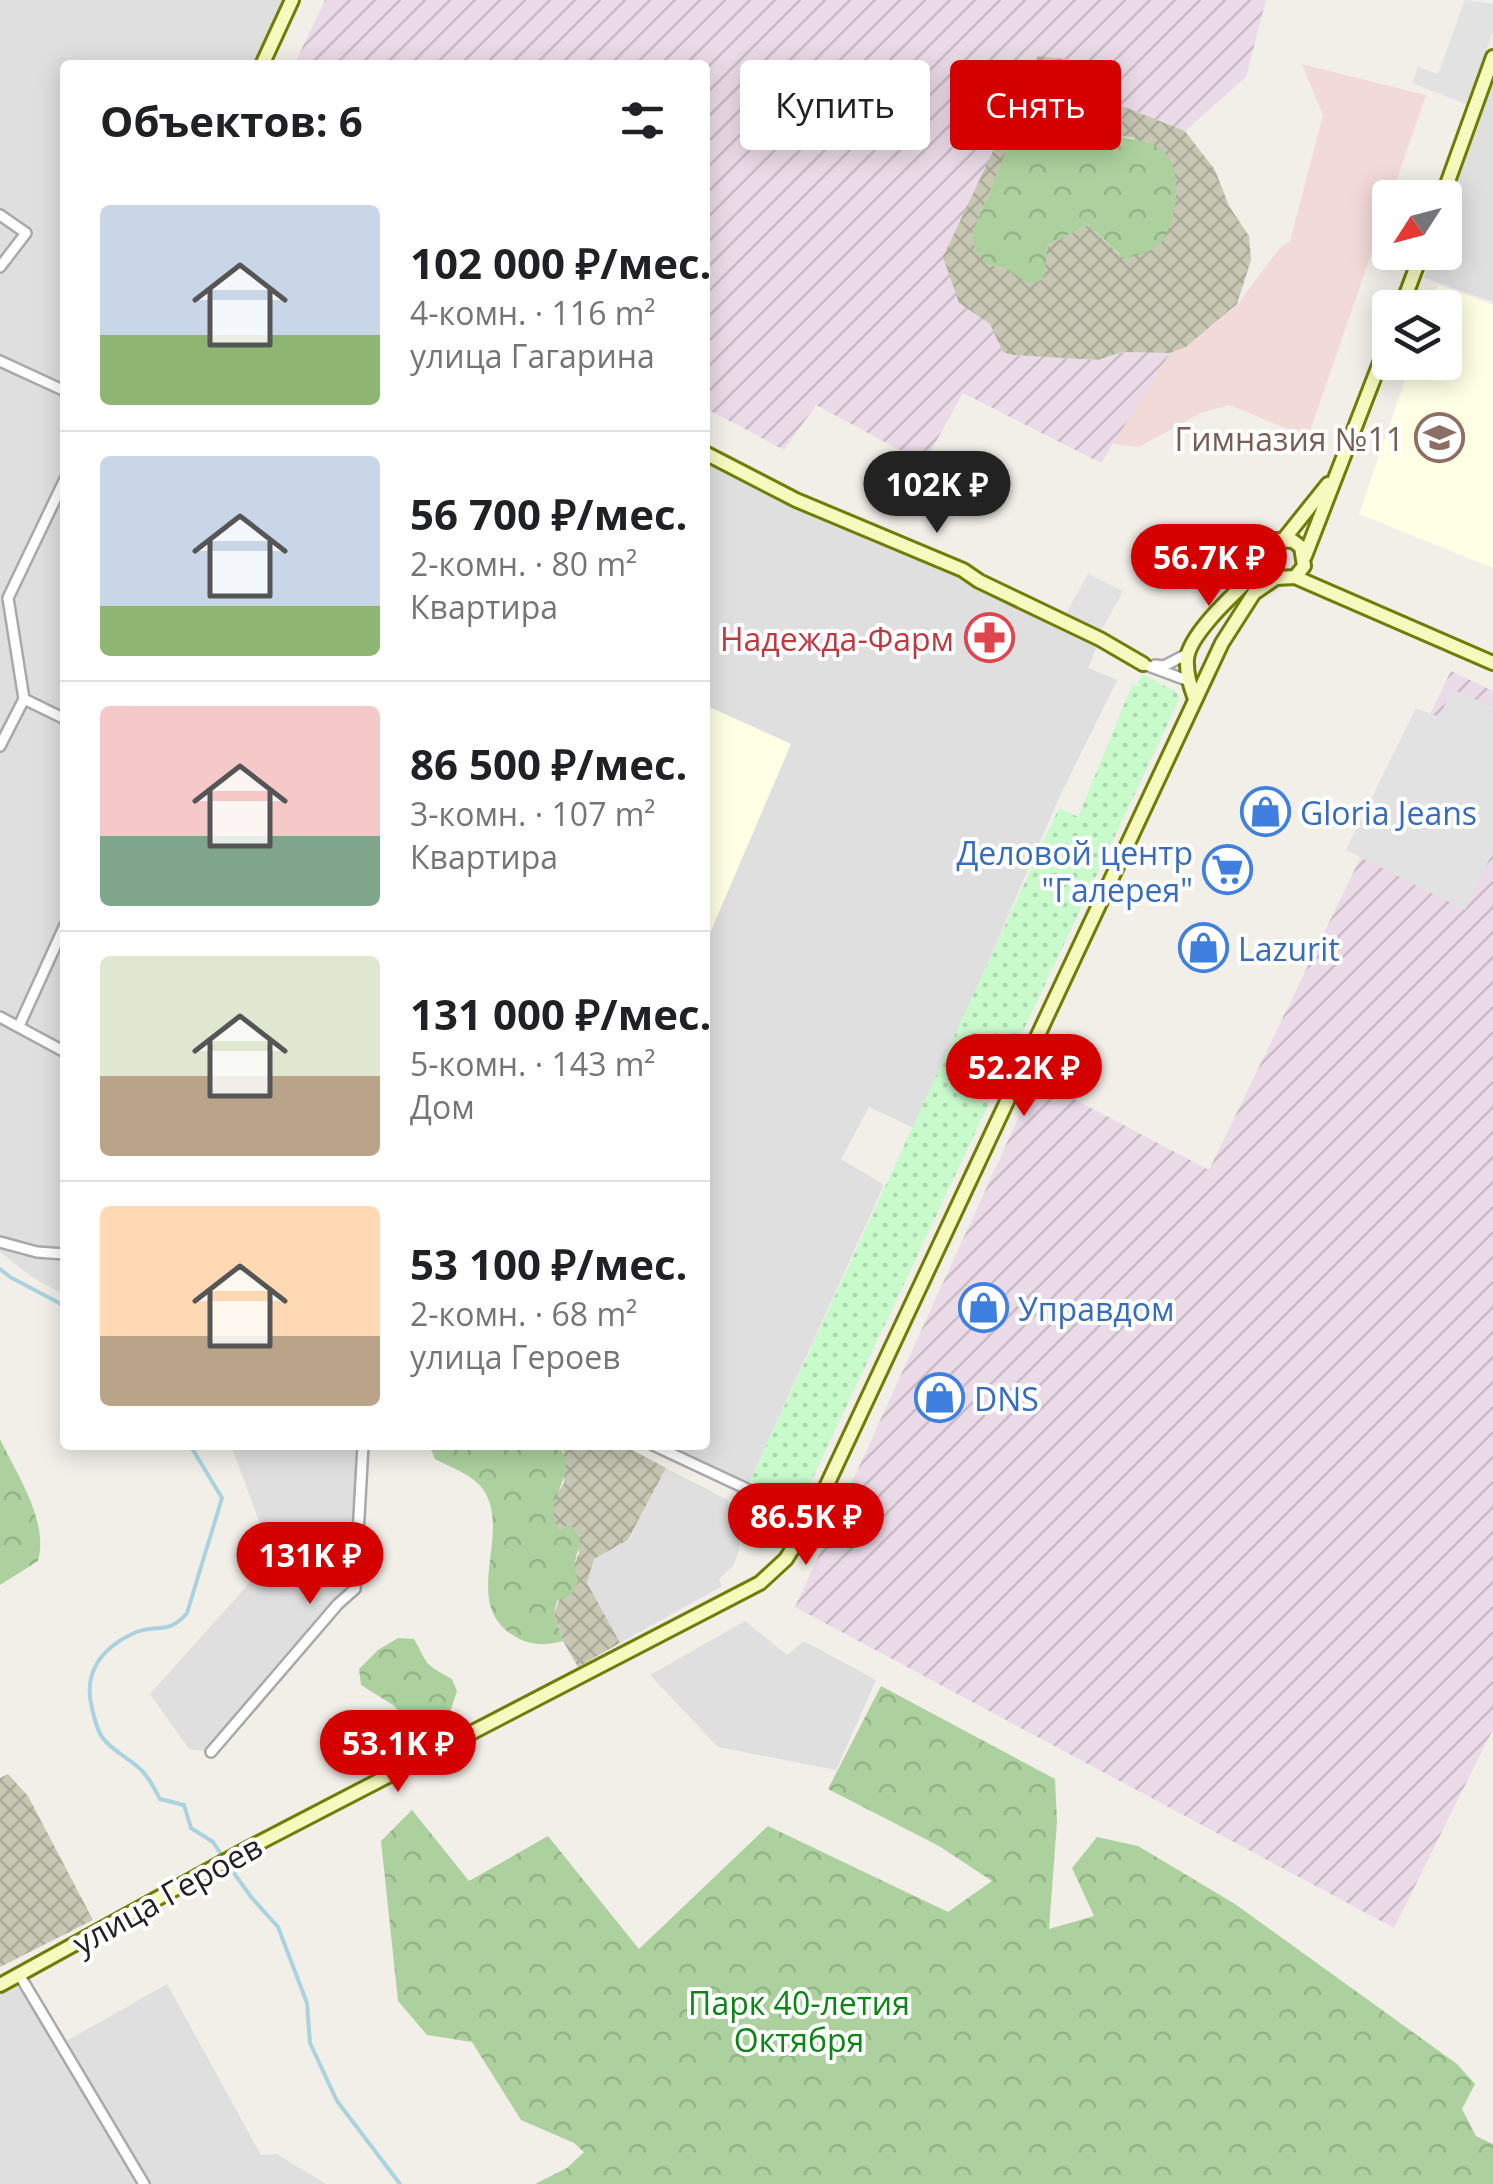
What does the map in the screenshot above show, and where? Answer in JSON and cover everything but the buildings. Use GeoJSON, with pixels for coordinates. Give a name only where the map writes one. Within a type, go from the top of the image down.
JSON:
{"type":"FeatureCollection","features":[{"type":"Feature","properties":{"kind":"street"},"geometry":{"type":"LineString","coordinates":[[264,60],[292,0]]}},
{"type":"Feature","properties":{"kind":"street"},"geometry":{"type":"LineString","coordinates":[[1449,180],[1488,85],[1493,57]]}},
{"type":"Feature","properties":{"kind":"street"},"geometry":{"type":"LineString","coordinates":[[0,216],[26,233],[0,266]]}},
{"type":"Feature","properties":{"kind":"street"},"geometry":{"type":"LineString","coordinates":[[0,361],[60,389]]}},
{"type":"Feature","properties":{"kind":"street"},"geometry":{"type":"LineString","coordinates":[[1373,380],[1301,566],[1276,578],[1264,565],[1270,544],[1284,539],[1293,541],[1301,566],[1328,590],[1493,663]]}},
{"type":"Feature","properties":{"kind":"street"},"geometry":{"type":"LineString","coordinates":[[710,456],[796,500],[963,570],[979,582],[1100,639],[1143,664],[1189,681],[1206,676]]}},
{"type":"Feature","properties":{"kind":"street"},"geometry":{"type":"LineString","coordinates":[[1284,539],[1308,504],[1334,478]]}},
{"type":"Feature","properties":{"kind":"street"},"geometry":{"type":"LineString","coordinates":[[0,746],[24,698],[4,596],[60,488]]}},
{"type":"Feature","properties":{"kind":"street"},"geometry":{"type":"LineString","coordinates":[[1195,699],[1187,654],[1220,608],[1264,565]]}},
{"type":"Feature","properties":{"kind":"street","name":"улица Героев"},"geometry":{"type":"LineString","coordinates":[[0,1986],[250,1848],[760,1583],[786,1560],[811,1519],[1222,643],[1254,594],[1276,578]]}},
{"type":"Feature","properties":{"kind":"street"},"geometry":{"type":"LineString","coordinates":[[1143,664],[1164,666],[1187,654],[1209,630],[1219,630],[1222,643]]}},
{"type":"Feature","properties":{"kind":"street"},"geometry":{"type":"LineString","coordinates":[[24,698],[60,716]]}},
{"type":"Feature","properties":{"kind":"street"},"geometry":{"type":"LineString","coordinates":[[19,1026],[60,936]]}},
{"type":"Feature","properties":{"kind":"street"},"geometry":{"type":"LineString","coordinates":[[0,1018],[60,1049]]}},
{"type":"Feature","properties":{"kind":"street"},"geometry":{"type":"LineString","coordinates":[[0,1242],[60,1254]]}},
{"type":"Feature","properties":{"kind":"street"},"geometry":{"type":"LineString","coordinates":[[211,1752],[355,1588],[362,1450]]}},
{"type":"Feature","properties":{"kind":"street"},"geometry":{"type":"LineString","coordinates":[[664,1450],[811,1519]]}},
{"type":"Feature","properties":{"kind":"street"},"geometry":{"type":"LineString","coordinates":[[20,1976],[144,2184]]}},
{"type":"Feature","properties":{"kind":"shaded area"},"geometry":{"type":"Polygon","coordinates":[[[0,0],[291,0],[260,60],[60,60],[60,1292],[33,1278],[0,1252],[0,0]]]}},
{"type":"Feature","properties":{"kind":"shaded area"},"geometry":{"type":"Polygon","coordinates":[[[325,0],[1266,0],[1246,77],[1185,131],[1121,105],[1121,60],[950,60],[950,150],[1025,150],[959,303],[990,324],[1003,352],[1012,355],[1098,360],[1123,352],[1170,353],[1101,463],[963,393],[924,463],[816,405],[784,450],[710,411],[710,60],[296,60],[325,0]]]}},
{"type":"Feature","properties":{"kind":"shaded area"},"geometry":{"type":"Polygon","coordinates":[[[1465,0],[1493,4],[1493,32],[1466,104],[1412,83],[1418,67],[1438,74],[1465,0]]]}},
{"type":"Feature","properties":{"kind":"shaded area"},"geometry":{"type":"Polygon","coordinates":[[[1038,56],[1065,60],[1036,60],[1038,56]]]}},
{"type":"Feature","properties":{"kind":"shaded area"},"geometry":{"type":"Polygon","coordinates":[[[1302,64],[1426,95],[1397,180],[1372,180],[1372,252],[1308,437],[1229,405],[1201,413],[1139,447],[1113,444],[1170,353],[1186,347],[1237,305],[1279,249],[1290,241],[1323,115],[1302,64]]]}},
{"type":"Feature","properties":{"kind":"shaded area"},"geometry":{"type":"Polygon","coordinates":[[[1493,80],[1493,302],[1424,278],[1427,270],[1462,270],[1462,180],[1458,180],[1493,80]]]}},
{"type":"Feature","properties":{"kind":"shaded area"},"geometry":{"type":"Polygon","coordinates":[[[1121,105],[1185,131],[1215,170],[1229,206],[1249,236],[1251,260],[1237,304],[1186,347],[1170,353],[1122,352],[1098,360],[1012,355],[1003,352],[990,324],[959,303],[943,257],[994,150],[1007,150],[972,234],[986,264],[1007,269],[1046,256],[1048,245],[1088,225],[1120,255],[1135,138],[1121,136],[1121,105]]]}},
{"type":"Feature","properties":{"kind":"shaded area","name":"Гимназия №11"},"geometry":{"type":"Polygon","coordinates":[[[1462,294],[1493,305],[1493,568],[1359,514],[1405,380],[1462,380],[1462,294]]]}},
{"type":"Feature","properties":{"kind":"shaded area"},"geometry":{"type":"Polygon","coordinates":[[[710,455],[1100,639],[1088,668],[1117,680],[1059,798],[916,1129],[869,1107],[841,1159],[884,1185],[748,1485],[675,1450],[710,1450],[710,455]]]}},
{"type":"Feature","properties":{"kind":"shaded area"},"geometry":{"type":"Polygon","coordinates":[[[1236,541],[1246,550],[1210,595],[1204,577],[1196,575],[1187,589],[1181,586],[1200,546],[1210,553],[1236,541]]]}},
{"type":"Feature","properties":{"kind":"shaded area"},"geometry":{"type":"Polygon","coordinates":[[[1088,574],[1123,591],[1097,638],[1062,621],[1088,574]]]}},
{"type":"Feature","properties":{"kind":"shaded area"},"geometry":{"type":"Polygon","coordinates":[[[1451,671],[1493,691],[1493,1729],[1394,1928],[795,1607],[1036,1079],[1209,1170],[1451,671]]]}},
{"type":"Feature","properties":{"kind":"shaded area"},"geometry":{"type":"Polygon","coordinates":[[[1452,689],[1493,707],[1493,852],[1465,910],[1346,850],[1416,708],[1439,717],[1452,689]]]}},
{"type":"Feature","properties":{"kind":"shaded area"},"geometry":{"type":"Polygon","coordinates":[[[710,707],[791,744],[710,933],[710,707]]]}},
{"type":"Feature","properties":{"kind":"shaded area"},"geometry":{"type":"Polygon","coordinates":[[[233,1450],[363,1450],[355,1589],[211,1752],[189,1749],[150,1694],[253,1579],[264,1535],[233,1450]]]}},
{"type":"Feature","properties":{"kind":"shaded area"},"geometry":{"type":"Polygon","coordinates":[[[632,1450],[666,1468],[628,1540],[594,1559],[587,1583],[620,1643],[578,1667],[563,1641],[554,1613],[579,1553],[571,1524],[559,1530],[553,1520],[553,1500],[564,1483],[564,1452],[632,1450]]]}},
{"type":"Feature","properties":{"kind":"shaded area"},"geometry":{"type":"Polygon","coordinates":[[[666,1468],[726,1499],[736,1512],[741,1530],[739,1551],[733,1566],[719,1579],[722,1586],[620,1643],[587,1584],[594,1559],[629,1540],[666,1468]]]}},
{"type":"Feature","properties":{"kind":"shaded area"},"geometry":{"type":"Polygon","coordinates":[[[745,1621],[787,1655],[804,1641],[876,1680],[836,1770],[718,1747],[650,1675],[745,1621]]]}},
{"type":"Feature","properties":{"kind":"shaded area"},"geometry":{"type":"Polygon","coordinates":[[[8,1774],[28,1796],[93,1920],[0,1967],[0,1778],[8,1774]]]}},
{"type":"Feature","properties":{"kind":"shaded area"},"geometry":{"type":"Polygon","coordinates":[[[20,1976],[61,2044],[167,1984],[261,2155],[277,2154],[326,2184],[0,2184],[0,1986],[20,1976]]]}},
{"type":"Feature","properties":{"kind":"green space"},"geometry":{"type":"Polygon","coordinates":[[[1121,136],[1152,144],[1164,152],[1174,171],[1176,197],[1167,233],[1158,245],[1125,259],[1088,225],[1048,245],[1043,280],[1030,284],[1007,269],[986,264],[975,250],[972,234],[1007,150],[1121,150],[1121,136]]]}},
{"type":"Feature","properties":{"kind":"green space"},"geometry":{"type":"Polygon","coordinates":[[[1142,674],[1180,698],[800,1505],[750,1481],[1059,808],[1078,817],[1132,685],[1137,686],[1142,674]]]}},
{"type":"Feature","properties":{"kind":"green space"},"geometry":{"type":"Polygon","coordinates":[[[0,1439],[30,1498],[40,1546],[38,1561],[0,1585],[0,1439]]]}},
{"type":"Feature","properties":{"kind":"green space"},"geometry":{"type":"Polygon","coordinates":[[[431,1450],[561,1450],[565,1468],[554,1519],[559,1530],[571,1524],[580,1540],[574,1566],[578,1582],[571,1595],[557,1601],[554,1613],[563,1641],[530,1643],[511,1634],[497,1620],[488,1587],[493,1530],[486,1494],[470,1477],[435,1459],[431,1450]]]}},
{"type":"Feature","properties":{"kind":"green space"},"geometry":{"type":"Polygon","coordinates":[[[398,1638],[414,1639],[428,1663],[452,1679],[457,1691],[445,1727],[431,1734],[418,1731],[393,1705],[361,1685],[359,1669],[378,1650],[398,1638]]]}},
{"type":"Feature","properties":{"kind":"green space","name":"Парк 40-летия Октября"},"geometry":{"type":"Polygon","coordinates":[[[881,1686],[1055,1779],[1057,1822],[1049,1929],[1094,1916],[1072,1868],[1097,1837],[1138,1846],[1235,1904],[1457,2064],[1475,2084],[1462,2109],[1476,2136],[1493,2144],[1493,2184],[535,2184],[567,2168],[584,2152],[574,2143],[521,2120],[472,2042],[427,2035],[398,2001],[381,1841],[412,1810],[469,1881],[548,1836],[639,1949],[768,1826],[948,1912],[992,1881],[939,1846],[828,1789],[881,1686]]]}},
{"type":"Feature","properties":{"kind":"waterway"},"geometry":{"type":"LineString","coordinates":[[0,1269],[60,1303]]}},
{"type":"Feature","properties":{"kind":"waterway"},"geometry":{"type":"LineString","coordinates":[[193,1450],[222,1498],[187,1613],[173,1625],[140,1631],[111,1647],[93,1673],[90,1695],[97,1727],[106,1742],[142,1770],[160,1799],[184,1805],[191,1828],[213,1842],[223,1857]]}},
{"type":"Feature","properties":{"kind":"waterway"},"geometry":{"type":"LineString","coordinates":[[228,1865],[278,1927],[307,2003],[310,2043],[337,2101],[400,2184]]}},
{"type":"Feature","properties":{"kind":"place","name":"Гимназия №11"},"geometry":{"type":"Point","coordinates":[1439,438]}},
{"type":"Feature","properties":{"kind":"place","name":"Надежда-Фарм"},"geometry":{"type":"Point","coordinates":[989,638]}},
{"type":"Feature","properties":{"kind":"place","name":"Gloria Jeans"},"geometry":{"type":"Point","coordinates":[1265,812]}},
{"type":"Feature","properties":{"kind":"place","name":"Деловой центр \"Галерея\""},"geometry":{"type":"Point","coordinates":[1228,870]}},
{"type":"Feature","properties":{"kind":"place","name":"Lazurit"},"geometry":{"type":"Point","coordinates":[1203,948]}},
{"type":"Feature","properties":{"kind":"place","name":"Управдом"},"geometry":{"type":"Point","coordinates":[983,1308]}},
{"type":"Feature","properties":{"kind":"place","name":"DNS"},"geometry":{"type":"Point","coordinates":[939,1398]}}]}
